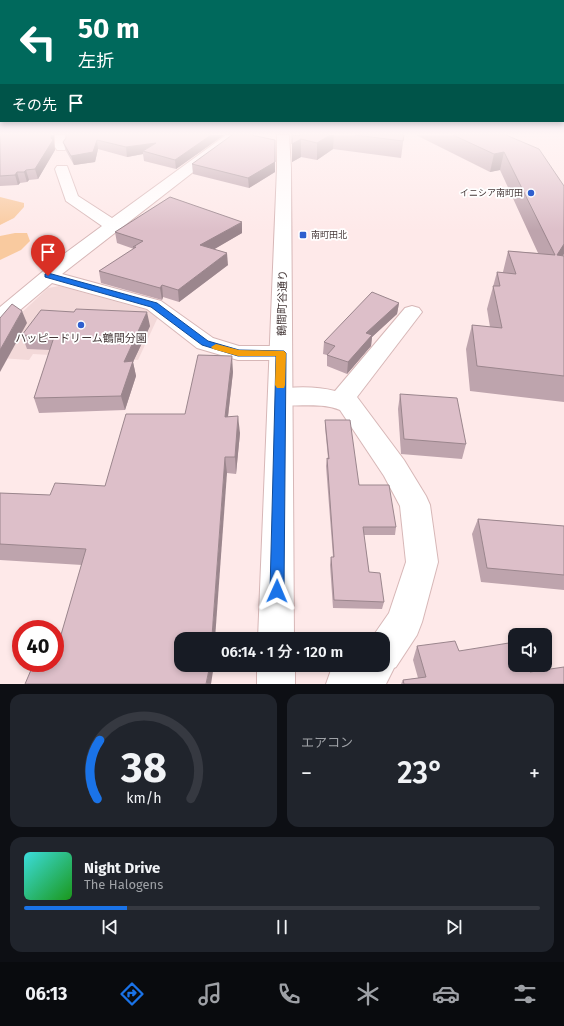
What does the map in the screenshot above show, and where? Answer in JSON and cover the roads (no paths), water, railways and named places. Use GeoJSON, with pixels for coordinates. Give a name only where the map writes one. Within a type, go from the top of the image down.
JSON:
{"type":"FeatureCollection","features":[{"type":"Feature","properties":{"kind":"street"},"geometry":{"type":"LineString","coordinates":[[0,317],[48,276],[191,167]]}},
{"type":"Feature","properties":{"kind":"street","name":"鶴間町谷通り"},"geometry":{"type":"LineString","coordinates":[[276,632],[283,167]]}},
{"type":"Feature","properties":{"kind":"street"},"geometry":{"type":"LineString","coordinates":[[62,169],[71,198],[113,226]]}},
{"type":"Feature","properties":{"kind":"street"},"geometry":{"type":"LineString","coordinates":[[48,276],[154,305],[205,343],[238,353],[281,353]]}},
{"type":"Feature","properties":{"kind":"street"},"geometry":{"type":"LineString","coordinates":[[341,400],[412,312]]}},
{"type":"Feature","properties":{"kind":"street"},"geometry":{"type":"LineString","coordinates":[[280,397],[324,397],[341,400],[349,404],[394,468],[415,506],[422,562],[404,622],[390,643]]}},
{"type":"Feature","properties":{"kind":"street"},"geometry":{"type":"LineString","coordinates":[[276,672],[276,684]]}},
{"type":"Feature","properties":{"kind":"street"},"geometry":{"type":"LineString","coordinates":[[345,684],[370,672]]}},
{"type":"Feature","properties":{"kind":"place","name":"イニシア南町田"},"geometry":{"type":"Point","coordinates":[531,193]}},
{"type":"Feature","properties":{"kind":"place","name":"南町田北"},"geometry":{"type":"Point","coordinates":[303,235]}},
{"type":"Feature","properties":{"kind":"place","name":"ハッピードリーム鶴間分園"},"geometry":{"type":"Point","coordinates":[81,325]}}]}
